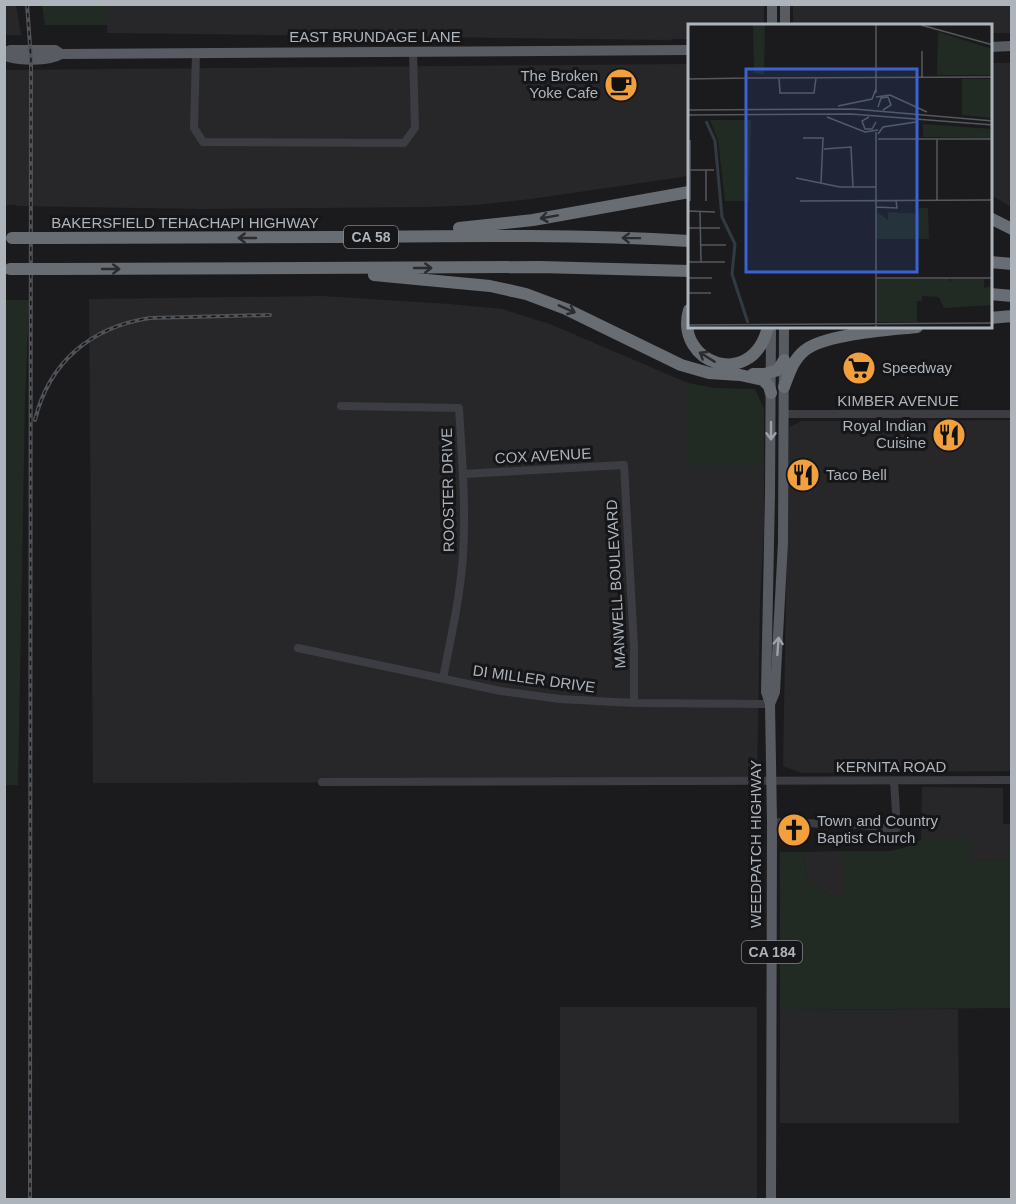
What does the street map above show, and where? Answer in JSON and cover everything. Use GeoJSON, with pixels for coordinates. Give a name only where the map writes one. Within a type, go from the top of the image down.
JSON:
{"type":"FeatureCollection","features":[{"type":"Feature","properties":{"kind":"highway"},"geometry":{"type":"LineString","coordinates":[[280,238],[430,231],[482,226],[533,220],[688,192]]}},
{"type":"Feature","properties":{"kind":"highway"},"geometry":{"type":"LineString","coordinates":[[992,219],[1011,229]]}},
{"type":"Feature","properties":{"kind":"highway","name":"BAKERSFIELD TEHACHAPI HIGHWAY"},"geometry":{"type":"LineString","coordinates":[[8,238],[495,236],[688,241]]}},
{"type":"Feature","properties":{"kind":"highway"},"geometry":{"type":"LineString","coordinates":[[992,262],[1011,264]]}},
{"type":"Feature","properties":{"kind":"highway","name":"CA 58"},"geometry":{"type":"LineString","coordinates":[[8,269],[540,267],[688,271]]}},
{"type":"Feature","properties":{"kind":"highway"},"geometry":{"type":"LineString","coordinates":[[344,268],[373,275],[490,286],[526,294],[566,309],[681,365],[710,373],[740,375],[771,373],[778,370],[784,360]]}},
{"type":"Feature","properties":{"kind":"highway"},"geometry":{"type":"LineString","coordinates":[[992,294],[1011,296]]}},
{"type":"Feature","properties":{"kind":"highway"},"geometry":{"type":"LineString","coordinates":[[688,316],[688,332],[693,345],[704,357],[719,363],[735,364],[751,358],[761,348],[770,328]]}},
{"type":"Feature","properties":{"kind":"highway"},"geometry":{"type":"LineString","coordinates":[[992,318],[1011,316]]}},
{"type":"Feature","properties":{"kind":"highway"},"geometry":{"type":"LineString","coordinates":[[784,387],[797,358],[812,344],[835,338],[910,328]]}},
{"type":"Feature","properties":{"kind":"highway"},"geometry":{"type":"LineString","coordinates":[[740,375],[763,380],[769,386],[771,393]]}},
{"type":"Feature","properties":{"kind":"main road"},"geometry":{"type":"LineString","coordinates":[[772,4],[772,24]]}},
{"type":"Feature","properties":{"kind":"main road"},"geometry":{"type":"LineString","coordinates":[[784,24],[785,4]]}},
{"type":"Feature","properties":{"kind":"main road"},"geometry":{"type":"LineString","coordinates":[[992,47],[1011,46]]}},
{"type":"Feature","properties":{"kind":"main road","name":"EAST BRUNDAGE LANE"},"geometry":{"type":"LineString","coordinates":[[4,54],[11,59],[30,59],[54,58],[61,54],[688,50]]}},
{"type":"Feature","properties":{"kind":"main road","name":"WEEDPATCH HIGHWAY"},"geometry":{"type":"LineString","coordinates":[[770,328],[770,503],[766,692],[770,704],[772,822],[771,1200]]}},
{"type":"Feature","properties":{"kind":"main road","name":"WEEDPATCH HIGHWAY"},"geometry":{"type":"LineString","coordinates":[[770,704],[775,692],[781,597],[784,328]]}},
{"type":"Feature","properties":{"kind":"street"},"geometry":{"type":"LineString","coordinates":[[196,53],[194,128],[203,142],[404,143],[415,128],[413,52]]}},
{"type":"Feature","properties":{"kind":"street","name":"ROOSTER DRIVE"},"geometry":{"type":"LineString","coordinates":[[341,406],[459,408],[464,530],[456,613],[443,678]]}},
{"type":"Feature","properties":{"kind":"street","name":"KIMBER AVENUE"},"geometry":{"type":"LineString","coordinates":[[784,414],[1011,414]]}},
{"type":"Feature","properties":{"kind":"street","name":"COX AVENUE"},"geometry":{"type":"LineString","coordinates":[[463,474],[624,465]]}},
{"type":"Feature","properties":{"kind":"street","name":"MANWELL BOULEVARD"},"geometry":{"type":"LineString","coordinates":[[624,465],[634,647],[634,703]]}},
{"type":"Feature","properties":{"kind":"street","name":"DI MILLER DRIVE"},"geometry":{"type":"LineString","coordinates":[[298,648],[481,687],[530,695],[634,703],[770,704]]}},
{"type":"Feature","properties":{"kind":"street","name":"KERNITA ROAD"},"geometry":{"type":"LineString","coordinates":[[322,782],[1011,780]]}},
{"type":"Feature","properties":{"kind":"street"},"geometry":{"type":"LineString","coordinates":[[772,822],[897,828],[894,781]]}},
{"type":"Feature","properties":{"kind":"shaded area"},"geometry":{"type":"Polygon","coordinates":[[[108,4],[764,4],[764,24],[688,24],[688,39],[671,40],[107,33],[108,4]]]}},
{"type":"Feature","properties":{"kind":"shaded area"},"geometry":{"type":"Polygon","coordinates":[[[4,5],[16,5],[21,35],[5,35],[4,5]]]}},
{"type":"Feature","properties":{"kind":"shaded area"},"geometry":{"type":"Polygon","coordinates":[[[42,5],[108,5],[108,25],[45,25],[42,5]]]}},
{"type":"Feature","properties":{"kind":"shaded area"},"geometry":{"type":"Polygon","coordinates":[[[793,5],[1011,5],[1011,33],[992,33],[992,24],[793,24],[793,5]]]}},
{"type":"Feature","properties":{"kind":"shaded area"},"geometry":{"type":"Polygon","coordinates":[[[992,63],[1011,63],[1011,207],[992,196],[992,63]]]}},
{"type":"Feature","properties":{"kind":"shaded area"},"geometry":{"type":"Polygon","coordinates":[[[688,64],[688,176],[531,199],[430,207],[201,209],[5,205],[4,70],[688,64]]]}},
{"type":"Feature","properties":{"kind":"shaded area"},"geometry":{"type":"Polygon","coordinates":[[[322,296],[502,309],[550,324],[688,383],[688,465],[764,465],[757,782],[93,783],[89,299],[322,296]]]}},
{"type":"Feature","properties":{"kind":"shaded area"},"geometry":{"type":"Polygon","coordinates":[[[5,300],[29,300],[18,785],[4,785],[5,300]]]}},
{"type":"Feature","properties":{"kind":"shaded area"},"geometry":{"type":"Polygon","coordinates":[[[688,383],[714,388],[755,389],[764,409],[764,465],[688,465],[688,383]]]}},
{"type":"Feature","properties":{"kind":"shaded area"},"geometry":{"type":"Polygon","coordinates":[[[1011,420],[1011,771],[801,773],[783,766],[789,427],[802,421],[1011,420]]]}},
{"type":"Feature","properties":{"kind":"shaded area"},"geometry":{"type":"Polygon","coordinates":[[[922,787],[1003,788],[1003,824],[1011,824],[1011,860],[972,859],[972,840],[921,840],[922,787]]]}},
{"type":"Feature","properties":{"kind":"shaded area"},"geometry":{"type":"Polygon","coordinates":[[[921,840],[972,840],[972,859],[1011,860],[1011,1008],[780,1010],[780,852],[804,852],[807,881],[834,897],[844,897],[844,851],[890,851],[921,840]]]}},
{"type":"Feature","properties":{"kind":"shaded area"},"geometry":{"type":"Polygon","coordinates":[[[844,851],[845,897],[834,897],[807,881],[804,852],[844,851]]]}},
{"type":"Feature","properties":{"kind":"shaded area"},"geometry":{"type":"Polygon","coordinates":[[[560,1007],[757,1007],[757,1199],[560,1199],[560,1007]]]}},
{"type":"Feature","properties":{"kind":"shaded area"},"geometry":{"type":"Polygon","coordinates":[[[958,1009],[959,1123],[780,1123],[780,1010],[958,1009]]]}},
{"type":"Feature","properties":{"kind":"railway"},"geometry":{"type":"LineString","coordinates":[[27,4],[31,59],[30,1200]]}},
{"type":"Feature","properties":{"kind":"railway"},"geometry":{"type":"LineString","coordinates":[[35,420],[42,399],[62,365],[91,339],[109,330],[150,318],[270,315]]}},
{"type":"Feature","properties":{"kind":"place","name":"The Broken Yoke Cafe"},"geometry":{"type":"Point","coordinates":[621,85]}},
{"type":"Feature","properties":{"kind":"place","name":"Speedway"},"geometry":{"type":"Point","coordinates":[859,368]}},
{"type":"Feature","properties":{"kind":"place","name":"Royal Indian Cuisine"},"geometry":{"type":"Point","coordinates":[949,435]}},
{"type":"Feature","properties":{"kind":"place","name":"Taco Bell"},"geometry":{"type":"Point","coordinates":[803,475]}},
{"type":"Feature","properties":{"kind":"place","name":"Town and Country Baptist Church"},"geometry":{"type":"Point","coordinates":[794,830]}}]}
